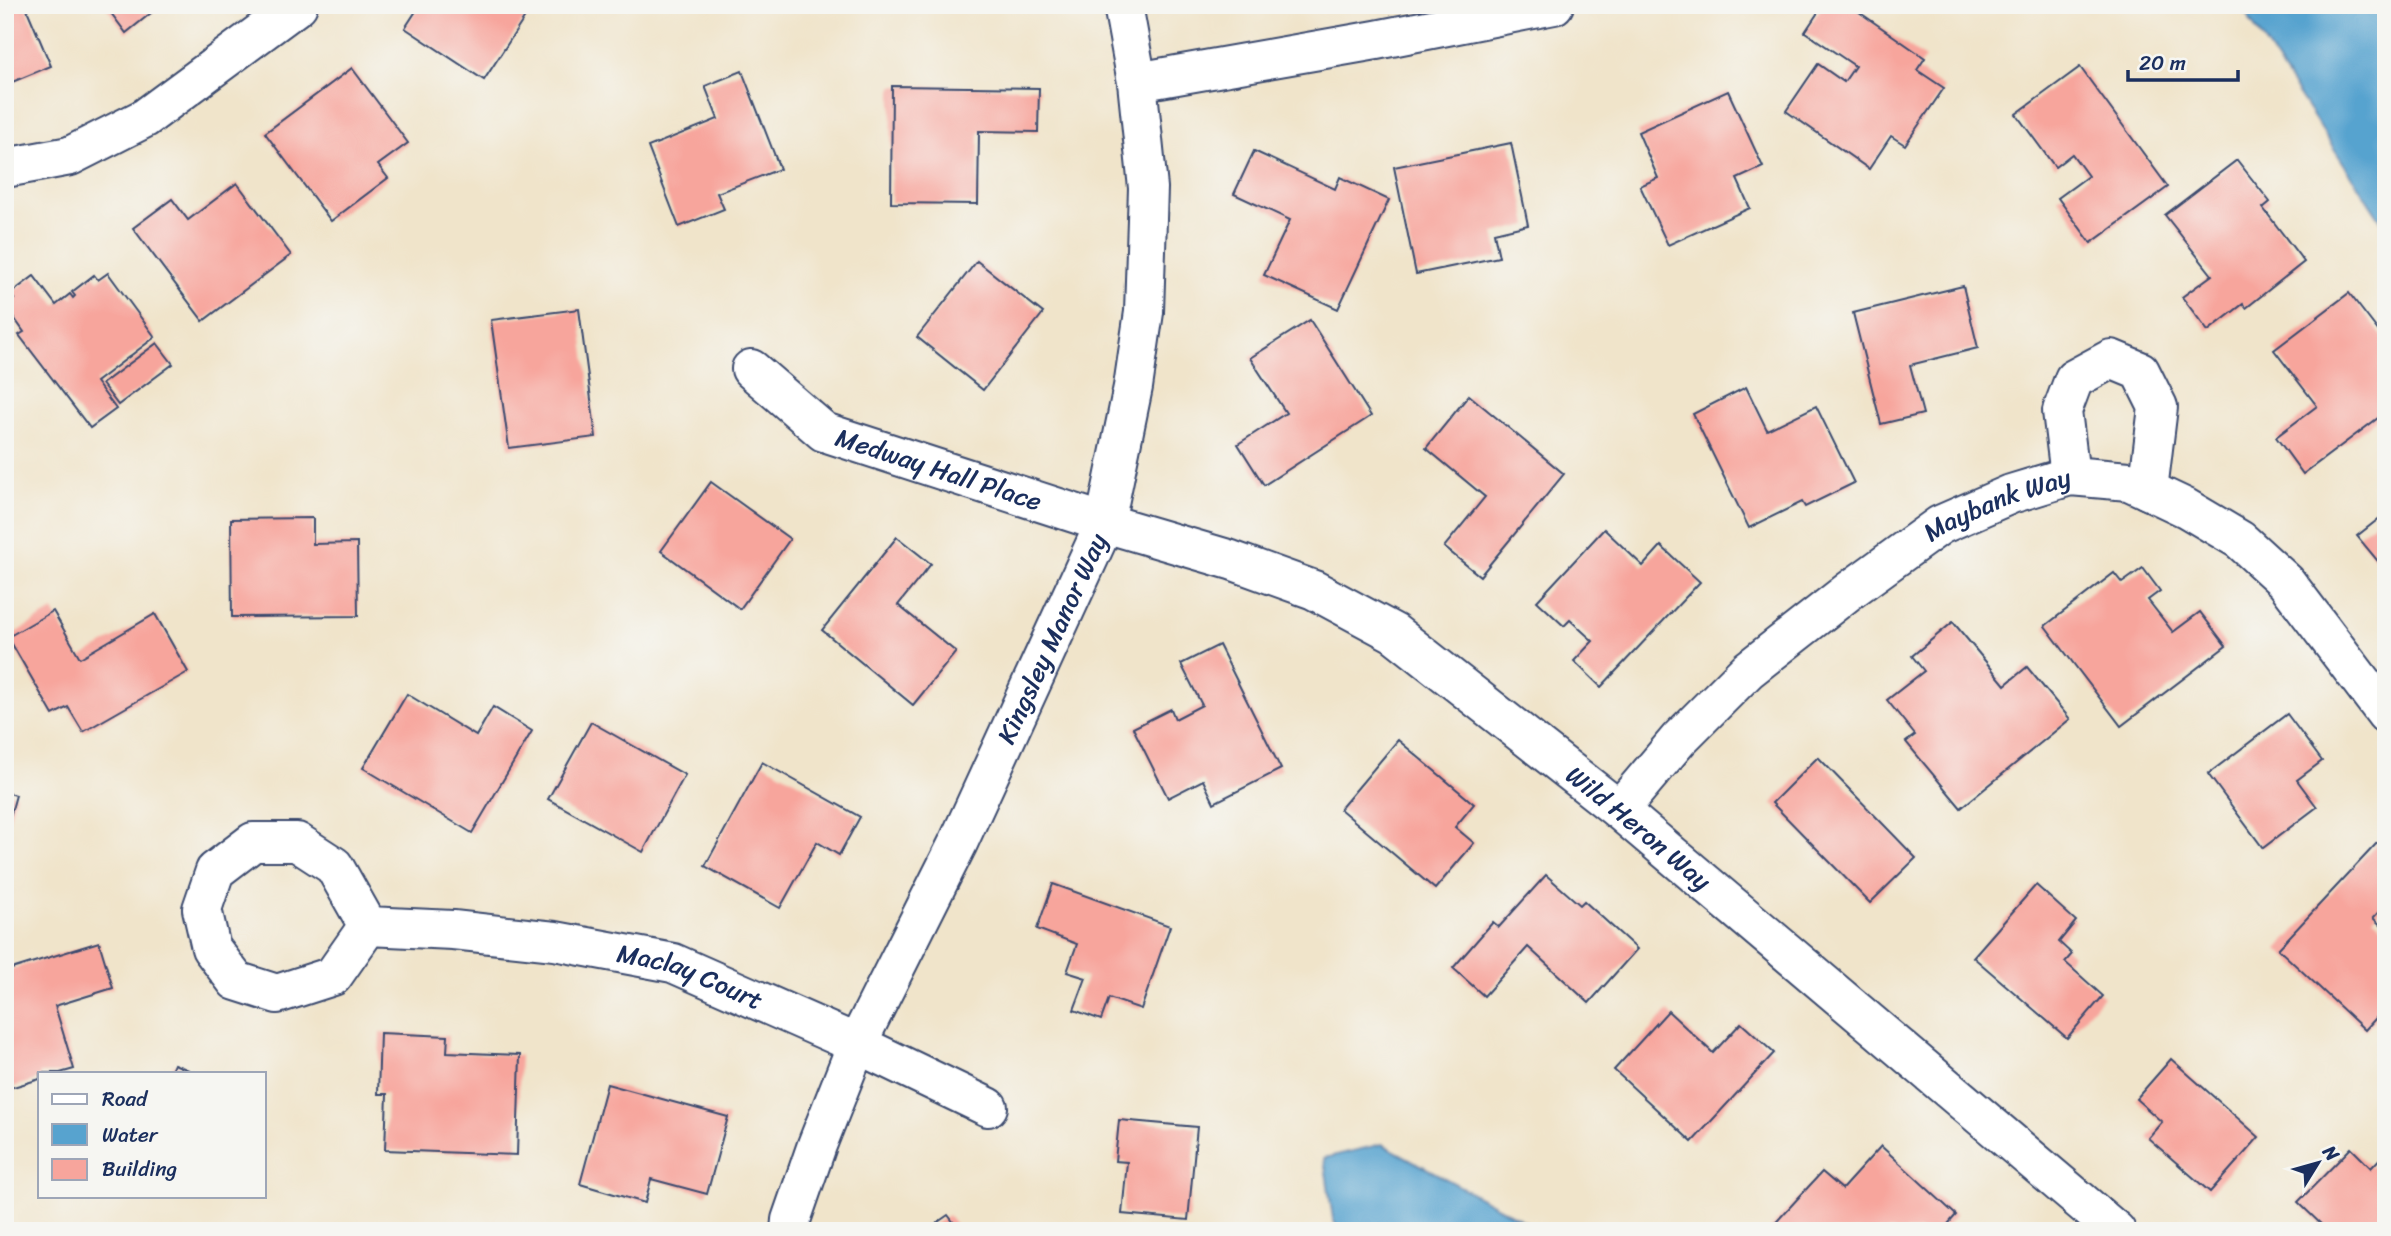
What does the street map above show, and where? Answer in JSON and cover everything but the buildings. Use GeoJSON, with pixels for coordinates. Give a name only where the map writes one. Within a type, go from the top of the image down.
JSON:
{"type":"FeatureCollection","features":[{"type":"Feature","properties":{"kind":"street"},"geometry":{"type":"LineString","coordinates":[[5,168],[70,156],[145,118],[298,5]]}},
{"type":"Feature","properties":{"kind":"street","name":"Kingsley Manor Way"},"geometry":{"type":"LineString","coordinates":[[790,1231],[791,1220],[817,1145],[857,1044],[958,843],[1105,523],[1133,387],[1144,312],[1148,188],[1137,82],[1123,5]]}},
{"type":"Feature","properties":{"kind":"street"},"geometry":{"type":"LineString","coordinates":[[1137,82],[1553,5]]}},
{"type":"Feature","properties":{"kind":"street"},"geometry":{"type":"LineString","coordinates":[[2070,476],[2062,411],[2074,379],[2111,359],[2140,371],[2158,407],[2148,491]]}},
{"type":"Feature","properties":{"kind":"street","name":"Medway Hall Place"},"geometry":{"type":"LineString","coordinates":[[751,369],[824,432],[1105,523]]}},
{"type":"Feature","properties":{"kind":"street","name":"Maybank Way"},"geometry":{"type":"LineString","coordinates":[[1619,810],[1679,739],[1748,670],[1849,592],[1940,525],[2011,494],[2070,476],[2129,481],[2186,508],[2240,540],[2286,582],[2386,714]]}},
{"type":"Feature","properties":{"kind":"street","name":"Wild Heron Way"},"geometry":{"type":"LineString","coordinates":[[1105,523],[1231,560],[1314,590],[1394,633],[1619,810],[2116,1231]]}},
{"type":"Feature","properties":{"kind":"street"},"geometry":{"type":"LineString","coordinates":[[253,842],[297,842],[334,866],[368,926],[333,976],[277,994],[236,981],[211,948],[202,909],[215,871],[253,842]]}},
{"type":"Feature","properties":{"kind":"street","name":"Maclay Court"},"geometry":{"type":"LineString","coordinates":[[368,926],[453,930],[555,941],[673,964],[857,1044],[988,1107]]}},
{"type":"Feature","properties":{"kind":"water"},"geometry":{"type":"Polygon","coordinates":[[[2240,5],[2386,5],[2386,228],[2240,5]]]}},
{"type":"Feature","properties":{"kind":"water"},"geometry":{"type":"Polygon","coordinates":[[[1382,1144],[1542,1231],[1339,1231],[1333,1219],[1324,1158],[1382,1144]]]}}]}
